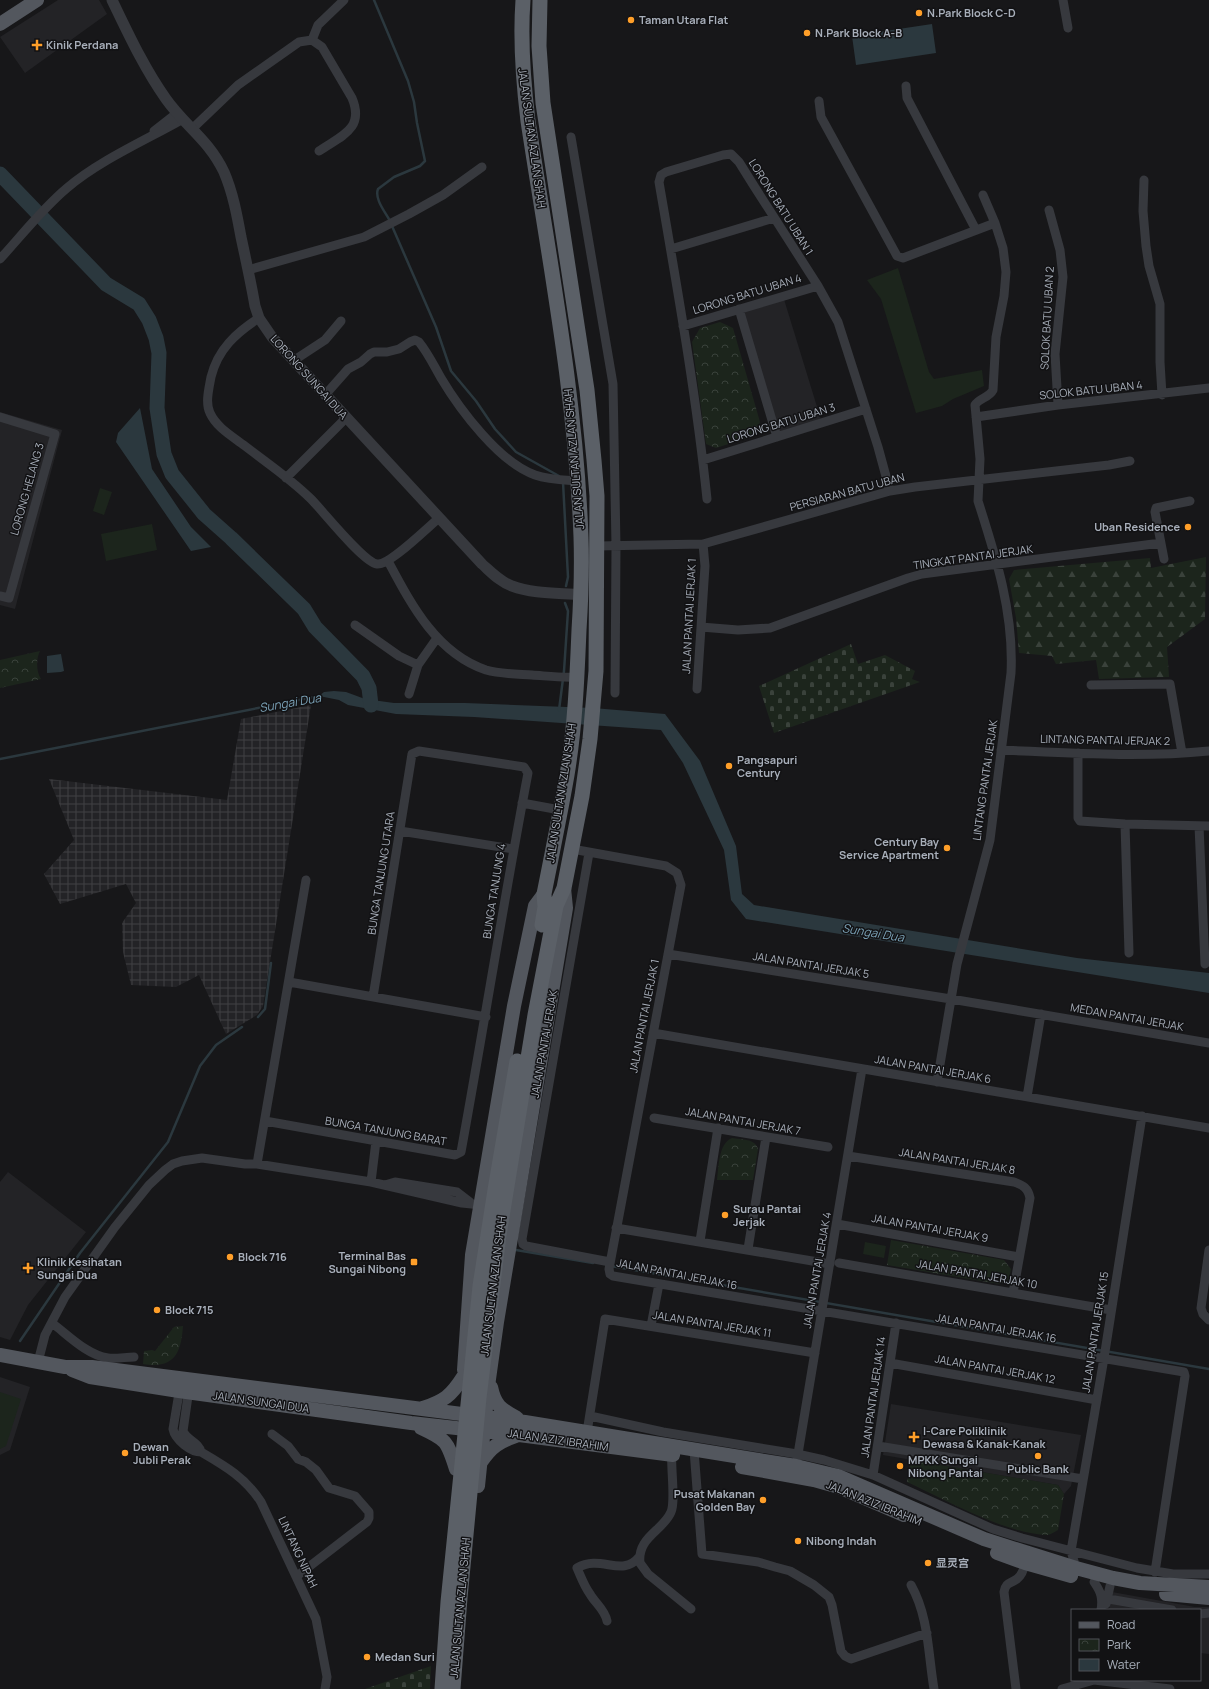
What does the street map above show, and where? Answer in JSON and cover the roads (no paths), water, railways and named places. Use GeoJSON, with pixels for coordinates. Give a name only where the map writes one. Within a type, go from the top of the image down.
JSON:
{"type":"FeatureCollection","features":[{"type":"Feature","properties":{"kind":"highway","name":"JALAN SULTAN AZLAN SHAH"},"geometry":{"type":"LineString","coordinates":[[454,1689],[460,1598],[479,1398],[492,1284],[546,907],[544,894],[572,737],[575,701],[568,677],[581,595],[581,539],[572,480],[570,398],[527,114],[522,62],[523,0]]}},
{"type":"Feature","properties":{"kind":"highway","name":"JALAN SULTAN AZLAN SHAH"},"geometry":{"type":"LineString","coordinates":[[442,1689],[448,1602],[480,1286],[494,1198],[530,1015],[556,906],[564,888],[572,850],[582,796],[590,739],[596,671],[597,496],[590,417],[543,103],[539,46],[540,0]]}},
{"type":"Feature","properties":{"kind":"main road"},"geometry":{"type":"LineString","coordinates":[[0,24],[37,0]]}},
{"type":"Feature","properties":{"kind":"main road","name":"JALAN SULTAN AZLAN SHAH"},"geometry":{"type":"LineString","coordinates":[[458,1689],[489,1379],[514,1214],[566,908],[564,888]]}},
{"type":"Feature","properties":{"kind":"main road","name":"JALAN SULTAN AZLAN SHAH"},"geometry":{"type":"LineString","coordinates":[[439,1689],[444,1594],[460,1429],[476,1204],[534,906],[544,894]]}},
{"type":"Feature","properties":{"kind":"main road"},"geometry":{"type":"LineString","coordinates":[[469,1293],[476,1305],[480,1308],[492,1308],[502,1299]]}},
{"type":"Feature","properties":{"kind":"main road","name":"JALAN SUNGAI DUA"},"geometry":{"type":"LineString","coordinates":[[0,1355],[64,1367],[92,1367],[185,1385],[411,1423],[460,1429]]}},
{"type":"Feature","properties":{"kind":"main road"},"geometry":{"type":"LineString","coordinates":[[420,1408],[450,1396],[464,1377]]}},
{"type":"Feature","properties":{"kind":"main road"},"geometry":{"type":"LineString","coordinates":[[489,1379],[496,1403],[504,1411],[526,1422]]}},
{"type":"Feature","properties":{"kind":"main road","name":"JALAN SUNGAI DUA"},"geometry":{"type":"LineString","coordinates":[[185,1385],[420,1408],[460,1414]]}},
{"type":"Feature","properties":{"kind":"main road","name":"JALAN AZIZ IBRAHIM"},"geometry":{"type":"LineString","coordinates":[[460,1414],[486,1416],[586,1432],[672,1451]]}},
{"type":"Feature","properties":{"kind":"main road"},"geometry":{"type":"LineString","coordinates":[[411,1423],[443,1439],[450,1449],[456,1469]]}},
{"type":"Feature","properties":{"kind":"main road","name":"JALAN AZIZ IBRAHIM"},"geometry":{"type":"LineString","coordinates":[[460,1429],[672,1451],[796,1466],[838,1476],[984,1539],[1076,1568],[1113,1578],[1204,1592]]}},
{"type":"Feature","properties":{"kind":"main road"},"geometry":{"type":"LineString","coordinates":[[480,1462],[497,1443],[518,1435]]}},
{"type":"Feature","properties":{"kind":"main road","name":"JALAN AZIZ IBRAHIM"},"geometry":{"type":"LineString","coordinates":[[796,1466],[839,1487],[953,1536],[1025,1564],[1094,1582],[1107,1594],[1144,1592],[1204,1592]]}},
{"type":"Feature","properties":{"kind":"street","name":"LORONG SUNGAI DUA"},"geometry":{"type":"LineString","coordinates":[[112,0],[142,60],[166,100],[193,128],[215,155],[231,190],[255,306],[259,318],[272,337],[439,518],[495,576],[512,586],[530,590],[581,595]]}},
{"type":"Feature","properties":{"kind":"street"},"geometry":{"type":"LineString","coordinates":[[312,40],[318,25],[344,0]]}},
{"type":"Feature","properties":{"kind":"street"},"geometry":{"type":"LineString","coordinates":[[1066,1],[1068,28]]}},
{"type":"Feature","properties":{"kind":"street"},"geometry":{"type":"LineString","coordinates":[[193,128],[238,85],[299,42],[312,40],[322,47],[352,98],[356,107],[357,115],[355,124],[348,132],[319,151]]}},
{"type":"Feature","properties":{"kind":"street"},"geometry":{"type":"LineString","coordinates":[[906,86],[907,98],[976,230]]}},
{"type":"Feature","properties":{"kind":"street"},"geometry":{"type":"LineString","coordinates":[[820,101],[821,117],[897,256],[903,258],[995,224],[983,195]]}},
{"type":"Feature","properties":{"kind":"street"},"geometry":{"type":"LineString","coordinates":[[0,259],[45,209],[68,187],[180,116]]}},
{"type":"Feature","properties":{"kind":"street"},"geometry":{"type":"LineString","coordinates":[[571,136],[613,384],[616,546],[615,693]]}},
{"type":"Feature","properties":{"kind":"street","name":"LORONG BATU UBAN 1"},"geometry":{"type":"LineString","coordinates":[[707,499],[684,326],[659,182],[661,176],[666,172],[708,159],[731,154],[735,157],[832,310],[843,334],[890,491]]}},
{"type":"Feature","properties":{"kind":"street"},"geometry":{"type":"LineString","coordinates":[[248,270],[364,237],[443,195],[482,167]]}},
{"type":"Feature","properties":{"kind":"street"},"geometry":{"type":"LineString","coordinates":[[1144,180],[1143,211],[1146,246],[1160,304],[1162,394]]}},
{"type":"Feature","properties":{"kind":"street","name":"SOLOK BATU UBAN 2"},"geometry":{"type":"LineString","coordinates":[[1049,210],[1060,250],[1063,277],[1055,354],[1058,405]]}},
{"type":"Feature","properties":{"kind":"street"},"geometry":{"type":"LineString","coordinates":[[671,249],[774,218]]}},
{"type":"Feature","properties":{"kind":"street","name":"LINTANG PANTAI JERJAK"},"geometry":{"type":"LineString","coordinates":[[937,1082],[957,964],[990,840],[1012,658],[1009,624],[999,565],[978,500],[980,459],[975,405],[977,401],[990,395],[993,390],[996,337],[1006,282],[1003,248],[995,224]]}},
{"type":"Feature","properties":{"kind":"street","name":"LORONG BATU UBAN 4"},"geometry":{"type":"LineString","coordinates":[[684,326],[818,286]]}},
{"type":"Feature","properties":{"kind":"street"},"geometry":{"type":"LineString","coordinates":[[740,309],[777,437]]}},
{"type":"Feature","properties":{"kind":"street"},"geometry":{"type":"LineString","coordinates":[[259,318],[226,344],[213,371],[208,393],[209,412],[219,426],[310,498],[370,562],[382,564],[388,561],[439,518]]}},
{"type":"Feature","properties":{"kind":"street"},"geometry":{"type":"LineString","coordinates":[[293,361],[325,340],[341,321]]}},
{"type":"Feature","properties":{"kind":"street"},"geometry":{"type":"LineString","coordinates":[[325,395],[348,369],[361,362],[370,354],[374,352],[387,352],[398,349],[415,340],[419,342],[442,380],[489,442],[512,463],[535,475],[556,480],[572,480]]}},
{"type":"Feature","properties":{"kind":"street","name":"SOLOK BATU UBAN 4"},"geometry":{"type":"LineString","coordinates":[[976,417],[1058,405],[1209,388]]}},
{"type":"Feature","properties":{"kind":"street","name":"LORONG BATU UBAN 3"},"geometry":{"type":"LineString","coordinates":[[703,460],[866,409]]}},
{"type":"Feature","properties":{"kind":"street","name":"LORONG HELANG 3"},"geometry":{"type":"LineString","coordinates":[[0,417],[55,434],[5,597]]}},
{"type":"Feature","properties":{"kind":"street"},"geometry":{"type":"LineString","coordinates":[[286,478],[346,418]]}},
{"type":"Feature","properties":{"kind":"street","name":"PERSIARAN BATU UBAN"},"geometry":{"type":"LineString","coordinates":[[597,546],[703,544],[890,491],[1109,465],[1130,461]]}},
{"type":"Feature","properties":{"kind":"street"},"geometry":{"type":"LineString","coordinates":[[1164,559],[1155,512],[1156,508],[1164,505],[1190,501]]}},
{"type":"Feature","properties":{"kind":"street","name":"TINGKAT PANTAI JERJAK"},"geometry":{"type":"LineString","coordinates":[[701,627],[738,630],[770,628],[908,578],[937,572],[1161,543]]}},
{"type":"Feature","properties":{"kind":"street","name":"JALAN PANTAI JERJAK 1"},"geometry":{"type":"LineString","coordinates":[[697,689],[705,566],[703,544]]}},
{"type":"Feature","properties":{"kind":"street"},"geometry":{"type":"LineString","coordinates":[[388,561],[407,596],[424,622],[437,638],[454,653],[486,670],[568,677]]}},
{"type":"Feature","properties":{"kind":"street"},"geometry":{"type":"LineString","coordinates":[[355,625],[399,656],[418,665]]}},
{"type":"Feature","properties":{"kind":"street"},"geometry":{"type":"LineString","coordinates":[[409,694],[418,665],[437,638]]}},
{"type":"Feature","properties":{"kind":"street"},"geometry":{"type":"LineString","coordinates":[[1091,685],[1170,684],[1182,753]]}},
{"type":"Feature","properties":{"kind":"street","name":"LINTANG PANTAI JERJAK 2"},"geometry":{"type":"LineString","coordinates":[[1001,750],[1078,753],[1182,753],[1209,751]]}},
{"type":"Feature","properties":{"kind":"street","name":"BUNGA TANJUNG 4"},"geometry":{"type":"LineString","coordinates":[[413,752],[427,752],[524,767],[528,773],[513,849],[486,1017]]}},
{"type":"Feature","properties":{"kind":"street","name":"BUNGA TANJUNG UTARA"},"geometry":{"type":"LineString","coordinates":[[373,997],[413,752]]}},
{"type":"Feature","properties":{"kind":"street"},"geometry":{"type":"LineString","coordinates":[[1078,753],[1078,819],[1088,822],[1209,826]]}},
{"type":"Feature","properties":{"kind":"street"},"geometry":{"type":"LineString","coordinates":[[522,803],[560,810]]}},
{"type":"Feature","properties":{"kind":"street"},"geometry":{"type":"LineString","coordinates":[[1126,824],[1129,953]]}},
{"type":"Feature","properties":{"kind":"street"},"geometry":{"type":"LineString","coordinates":[[1199,826],[1205,964]]}},
{"type":"Feature","properties":{"kind":"street"},"geometry":{"type":"LineString","coordinates":[[400,831],[513,849]]}},
{"type":"Feature","properties":{"kind":"street","name":"JALAN PANTAI JERJAK 1"},"geometry":{"type":"LineString","coordinates":[[572,850],[666,866],[677,873],[681,885],[609,1266]]}},
{"type":"Feature","properties":{"kind":"street","name":"JALAN PANTAI JERJAK"},"geometry":{"type":"LineString","coordinates":[[522,1239],[589,853]]}},
{"type":"Feature","properties":{"kind":"street"},"geometry":{"type":"LineString","coordinates":[[257,1164],[306,880]]}},
{"type":"Feature","properties":{"kind":"street","name":"JALAN PANTAI JERJAK 5"},"geometry":{"type":"LineString","coordinates":[[668,954],[952,999]]}},
{"type":"Feature","properties":{"kind":"street"},"geometry":{"type":"LineString","coordinates":[[289,982],[486,1017]]}},
{"type":"Feature","properties":{"kind":"street","name":"MEDAN PANTAI JERJAK"},"geometry":{"type":"LineString","coordinates":[[952,999],[1209,1043]]}},
{"type":"Feature","properties":{"kind":"street"},"geometry":{"type":"LineString","coordinates":[[1028,1097],[1041,1014]]}},
{"type":"Feature","properties":{"kind":"street","name":"BUNGA TANJUNG BARAT"},"geometry":{"type":"LineString","coordinates":[[265,1121],[455,1155],[460,1153],[486,1017]]}},
{"type":"Feature","properties":{"kind":"street","name":"JALAN PANTAI JERJAK 6"},"geometry":{"type":"LineString","coordinates":[[653,1033],[1209,1128]]}},
{"type":"Feature","properties":{"kind":"street","name":"JALAN PANTAI JERJAK 4"},"geometry":{"type":"LineString","coordinates":[[796,1466],[822,1308],[834,1263],[837,1224],[862,1069]]}},
{"type":"Feature","properties":{"kind":"street","name":"JALAN PANTAI JERJAK 15"},"geometry":{"type":"LineString","coordinates":[[1076,1568],[1071,1551],[1097,1400],[1142,1116]]}},
{"type":"Feature","properties":{"kind":"street","name":"JALAN PANTAI JERJAK 7"},"geometry":{"type":"LineString","coordinates":[[654,1118],[828,1147]]}},
{"type":"Feature","properties":{"kind":"street"},"geometry":{"type":"LineString","coordinates":[[700,1242],[718,1128]]}},
{"type":"Feature","properties":{"kind":"street"},"geometry":{"type":"LineString","coordinates":[[748,1249],[766,1137]]}},
{"type":"Feature","properties":{"kind":"street"},"geometry":{"type":"LineString","coordinates":[[371,1182],[376,1141]]}},
{"type":"Feature","properties":{"kind":"street","name":"JALAN PANTAI JERJAK 8"},"geometry":{"type":"LineString","coordinates":[[848,1156],[1014,1182],[1022,1185],[1028,1192],[1030,1198],[1013,1292]]}},
{"type":"Feature","properties":{"kind":"street"},"geometry":{"type":"LineString","coordinates":[[38,1362],[43,1341],[65,1297],[116,1227],[149,1186],[173,1164],[202,1158],[245,1164],[257,1164],[371,1182],[462,1203],[476,1204]]}},
{"type":"Feature","properties":{"kind":"street","name":"JALAN PANTAI JERJAK 9"},"geometry":{"type":"LineString","coordinates":[[837,1224],[1019,1257]]}},
{"type":"Feature","properties":{"kind":"street","name":"JALAN PANTAI JERJAK 10"},"geometry":{"type":"LineString","coordinates":[[616,1228],[1013,1292],[1111,1310]]}},
{"type":"Feature","properties":{"kind":"street","name":"JALAN PANTAI JERJAK 16"},"geometry":{"type":"LineString","coordinates":[[522,1239],[523,1244],[526,1246],[609,1266],[610,1274],[613,1276],[822,1308],[896,1323],[1104,1353],[1185,1373],[1155,1572]]}},
{"type":"Feature","properties":{"kind":"street"},"geometry":{"type":"LineString","coordinates":[[1209,1250],[1201,1308],[1203,1314],[1209,1320]]}},
{"type":"Feature","properties":{"kind":"street"},"geometry":{"type":"LineString","coordinates":[[651,1326],[659,1284]]}},
{"type":"Feature","properties":{"kind":"street","name":"JALAN PANTAI JERJAK 11"},"geometry":{"type":"LineString","coordinates":[[590,1416],[605,1319],[815,1353]]}},
{"type":"Feature","properties":{"kind":"street"},"geometry":{"type":"LineString","coordinates":[[52,1323],[82,1346],[98,1355],[108,1358],[134,1357]]}},
{"type":"Feature","properties":{"kind":"street","name":"JALAN PANTAI JERJAK 14"},"geometry":{"type":"LineString","coordinates":[[873,1475],[896,1323]]}},
{"type":"Feature","properties":{"kind":"street","name":"JALAN PANTAI JERJAK 12"},"geometry":{"type":"LineString","coordinates":[[890,1363],[1097,1400]]}},
{"type":"Feature","properties":{"kind":"street","name":"LINTANG NIPAH"},"geometry":{"type":"LineString","coordinates":[[185,1385],[184,1434],[200,1446],[202,1452],[228,1468],[253,1489],[297,1576],[317,1624],[326,1677],[325,1689]]}},
{"type":"Feature","properties":{"kind":"street"},"geometry":{"type":"LineString","coordinates":[[586,1432],[590,1416],[663,1432],[796,1466],[842,1465],[873,1475],[993,1529],[1117,1564],[1155,1572],[1191,1575],[1209,1574]]}},
{"type":"Feature","properties":{"kind":"street"},"geometry":{"type":"LineString","coordinates":[[272,1434],[288,1446],[298,1459],[306,1462],[316,1470],[329,1488],[355,1496],[369,1512],[367,1522],[297,1576]]}},
{"type":"Feature","properties":{"kind":"street"},"geometry":{"type":"LineString","coordinates":[[878,1446],[1083,1479]]}},
{"type":"Feature","properties":{"kind":"street"},"geometry":{"type":"LineString","coordinates":[[607,1621],[606,1615],[582,1581],[578,1568],[585,1563],[600,1562],[625,1566],[634,1563],[639,1557],[646,1542],[666,1521],[672,1510],[672,1451]]}},
{"type":"Feature","properties":{"kind":"street"},"geometry":{"type":"LineString","coordinates":[[695,1454],[702,1554],[758,1562],[774,1566],[790,1571],[814,1585],[829,1597],[841,1651],[845,1656],[851,1659],[927,1633]]}},
{"type":"Feature","properties":{"kind":"street"},"geometry":{"type":"LineString","coordinates":[[1058,1562],[1071,1551]]}},
{"type":"Feature","properties":{"kind":"street"},"geometry":{"type":"LineString","coordinates":[[639,1557],[643,1569],[691,1609]]}},
{"type":"Feature","properties":{"kind":"street"},"geometry":{"type":"LineString","coordinates":[[1016,1689],[1004,1592],[1005,1586],[1008,1582],[1017,1578],[1022,1573],[1025,1564]]}},
{"type":"Feature","properties":{"kind":"street"},"geometry":{"type":"LineString","coordinates":[[911,1585],[916,1594],[927,1633],[934,1689]]}},
{"type":"Feature","properties":{"kind":"street"},"geometry":{"type":"LineString","coordinates":[[1101,1609],[1107,1594]]}},
{"type":"Feature","properties":{"kind":"street"},"geometry":{"type":"LineString","coordinates":[[1105,1609],[1107,1594]]}},
{"type":"Feature","properties":{"kind":"street"},"geometry":{"type":"LineString","coordinates":[[1107,1594],[1168,1609]]}},
{"type":"Feature","properties":{"kind":"street"},"geometry":{"type":"LineString","coordinates":[[1062,1689],[1090,1681]]}},
{"type":"Feature","properties":{"kind":"street"},"geometry":{"type":"LineString","coordinates":[[1111,1681],[1170,1689]]}},
{"type":"Feature","properties":{"kind":"water"},"geometry":{"type":"Polygon","coordinates":[[[932,24],[936,53],[856,65],[852,36],[932,24]]]}},
{"type":"Feature","properties":{"kind":"water"},"geometry":{"type":"Polygon","coordinates":[[[140,408],[152,469],[191,527],[211,547],[191,551],[116,442],[118,433],[140,408]]]}},
{"type":"Feature","properties":{"kind":"water"},"geometry":{"type":"Polygon","coordinates":[[[61,654],[64,671],[47,673],[47,656],[61,654]]]}},
{"type":"Feature","properties":{"kind":"water"},"geometry":{"type":"Polygon","coordinates":[[[324,692],[346,692],[365,699],[394,703],[465,703],[593,708],[665,714],[700,761],[736,846],[742,894],[754,905],[1077,958],[1209,973],[1209,993],[746,919],[731,900],[724,850],[683,763],[661,730],[474,717],[396,714],[348,705],[339,700],[319,696],[324,692]]]}},
{"type":"Feature","properties":{"kind":"waterway"},"geometry":{"type":"LineString","coordinates":[[374,0],[408,81],[414,102],[425,161],[420,166],[394,177],[378,189],[377,193],[379,201],[390,221]]}},
{"type":"Feature","properties":{"kind":"waterway"},"geometry":{"type":"LineString","coordinates":[[0,174],[106,284],[139,304],[149,320],[156,338],[159,353],[157,408],[164,454],[172,474],[204,514],[304,609],[315,627],[363,676],[369,688],[371,705]]}},
{"type":"Feature","properties":{"kind":"waterway"},"geometry":{"type":"LineString","coordinates":[[392,226],[436,327],[451,371],[476,401],[495,429],[516,452],[559,476]]}},
{"type":"Feature","properties":{"kind":"waterway"},"geometry":{"type":"LineString","coordinates":[[563,482],[568,577],[566,586]]}},
{"type":"Feature","properties":{"kind":"waterway"},"geometry":{"type":"LineString","coordinates":[[559,710],[564,671],[568,611],[565,603]]}},
{"type":"Feature","properties":{"kind":"waterway","name":"Sungai Dua"},"geometry":{"type":"LineString","coordinates":[[0,759],[319,696]]}},
{"type":"Feature","properties":{"kind":"waterway"},"geometry":{"type":"LineString","coordinates":[[258,1017],[265,1009],[271,963]]}},
{"type":"Feature","properties":{"kind":"waterway"},"geometry":{"type":"LineString","coordinates":[[20,1341],[80,1253],[168,1142],[200,1066],[216,1045],[242,1027]]}},
{"type":"Feature","properties":{"kind":"waterway"},"geometry":{"type":"LineString","coordinates":[[516,1250],[593,1263]]}},
{"type":"Feature","properties":{"kind":"waterway"},"geometry":{"type":"LineString","coordinates":[[611,1266],[1209,1369]]}},
{"type":"Feature","properties":{"kind":"place","name":"N.Park Block C-D"},"geometry":{"type":"Point","coordinates":[919,13]}},
{"type":"Feature","properties":{"kind":"place","name":"Taman Utara Flat"},"geometry":{"type":"Point","coordinates":[631,20]}},
{"type":"Feature","properties":{"kind":"place","name":"N.Park Block A-B"},"geometry":{"type":"Point","coordinates":[807,33]}},
{"type":"Feature","properties":{"kind":"place","name":"Kinik Perdana"},"geometry":{"type":"Point","coordinates":[37,45]}},
{"type":"Feature","properties":{"kind":"place","name":"Uban Residence"},"geometry":{"type":"Point","coordinates":[1188,527]}},
{"type":"Feature","properties":{"kind":"place","name":"Pangsapuri Century"},"geometry":{"type":"Point","coordinates":[729,766]}},
{"type":"Feature","properties":{"kind":"place","name":"Century Bay Service Apartment"},"geometry":{"type":"Point","coordinates":[947,848]}},
{"type":"Feature","properties":{"kind":"place","name":"Surau Pantai Jerjak"},"geometry":{"type":"Point","coordinates":[725,1215]}},
{"type":"Feature","properties":{"kind":"place","name":"Block 716"},"geometry":{"type":"Point","coordinates":[230,1257]}},
{"type":"Feature","properties":{"kind":"place","name":"Terminal Bas Sungai Nibong"},"geometry":{"type":"Point","coordinates":[414,1262]}},
{"type":"Feature","properties":{"kind":"place","name":"Klinik Kesihatan Sungai Dua"},"geometry":{"type":"Point","coordinates":[28,1268]}},
{"type":"Feature","properties":{"kind":"place","name":"Block 715"},"geometry":{"type":"Point","coordinates":[157,1310]}},
{"type":"Feature","properties":{"kind":"place","name":"I-Care Poliklinik Dewasa & Kanak-Kanak"},"geometry":{"type":"Point","coordinates":[914,1437]}},
{"type":"Feature","properties":{"kind":"place","name":"Dewan Jubli Perak"},"geometry":{"type":"Point","coordinates":[125,1453]}},
{"type":"Feature","properties":{"kind":"place","name":"Public Bank"},"geometry":{"type":"Point","coordinates":[1038,1456]}},
{"type":"Feature","properties":{"kind":"place","name":"MPKK Sungai Nibong Pantai"},"geometry":{"type":"Point","coordinates":[900,1466]}},
{"type":"Feature","properties":{"kind":"place","name":"Pusat Makanan Golden Bay"},"geometry":{"type":"Point","coordinates":[763,1500]}},
{"type":"Feature","properties":{"kind":"place","name":"Nibong Indah"},"geometry":{"type":"Point","coordinates":[798,1541]}},
{"type":"Feature","properties":{"kind":"place","name":"显灵宫"},"geometry":{"type":"Point","coordinates":[928,1563]}},
{"type":"Feature","properties":{"kind":"place","name":"Medan Suri"},"geometry":{"type":"Point","coordinates":[367,1657]}}]}
